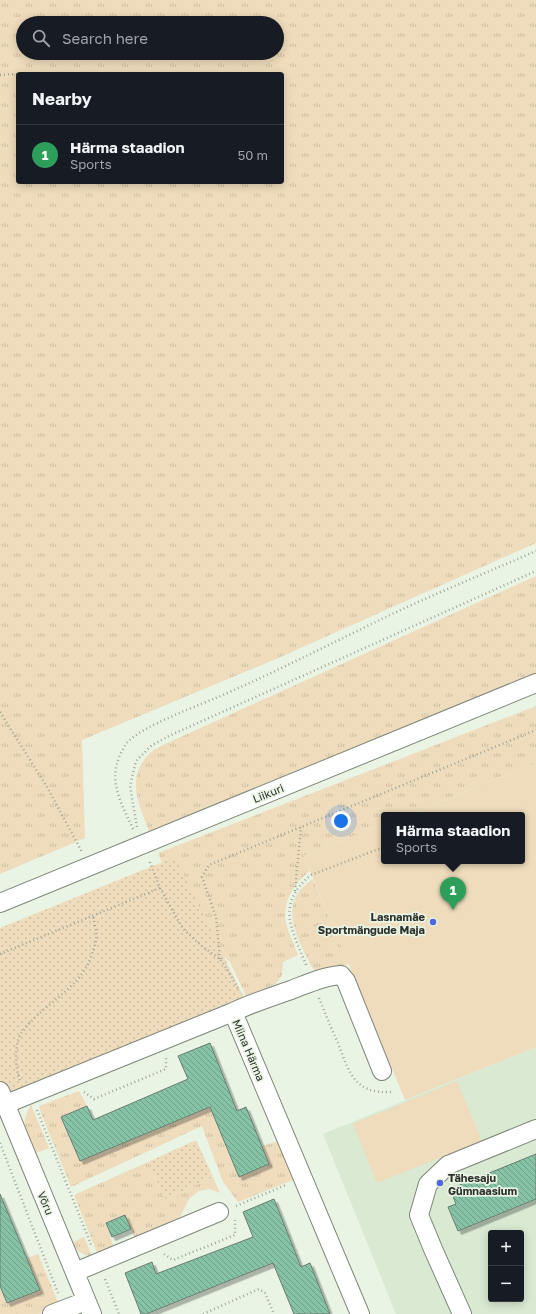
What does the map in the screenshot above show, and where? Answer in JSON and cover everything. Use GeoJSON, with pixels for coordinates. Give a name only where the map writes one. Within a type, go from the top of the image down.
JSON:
{"type":"FeatureCollection","features":[{"type":"Feature","properties":{"kind":"street","name":"Liikuri"},"geometry":{"type":"LineString","coordinates":[[0,903],[536,683]]}},
{"type":"Feature","properties":{"kind":"street"},"geometry":{"type":"LineString","coordinates":[[240,1009],[312,982],[333,976],[341,976],[346,981],[382,1071]]}},
{"type":"Feature","properties":{"kind":"street","name":"Miina Härma"},"geometry":{"type":"LineString","coordinates":[[3,1098],[26,1095],[240,1009],[360,1314]]}},
{"type":"Feature","properties":{"kind":"street","name":"Võru"},"geometry":{"type":"LineString","coordinates":[[3,1098],[89,1307]]}},
{"type":"Feature","properties":{"kind":"street"},"geometry":{"type":"LineString","coordinates":[[462,1314],[419,1215],[428,1184],[448,1165],[536,1129]]}},
{"type":"Feature","properties":{"kind":"street"},"geometry":{"type":"LineString","coordinates":[[74,1272],[219,1212]]}},
{"type":"Feature","properties":{"kind":"street"},"geometry":{"type":"LineString","coordinates":[[52,1314],[89,1307]]}},
{"type":"Feature","properties":{"kind":"path"},"geometry":{"type":"LineString","coordinates":[[0,75],[16,74]]}},
{"type":"Feature","properties":{"kind":"path"},"geometry":{"type":"LineString","coordinates":[[133,829],[115,783],[116,764],[127,743],[142,730],[226,694],[392,614],[536,551]]}},
{"type":"Feature","properties":{"kind":"path"},"geometry":{"type":"LineString","coordinates":[[240,1009],[227,969],[220,959],[203,947],[183,928],[160,888],[137,828],[133,811],[130,786],[136,761],[152,745],[171,735],[536,571]]}},
{"type":"Feature","properties":{"kind":"path"},"geometry":{"type":"LineString","coordinates":[[0,712],[47,787],[89,866]]}},
{"type":"Feature","properties":{"kind":"path"},"geometry":{"type":"LineString","coordinates":[[220,959],[216,918],[202,877],[208,865],[536,730]]}},
{"type":"Feature","properties":{"kind":"path"},"geometry":{"type":"LineString","coordinates":[[295,892],[300,827]]}},
{"type":"Feature","properties":{"kind":"path"},"geometry":{"type":"LineString","coordinates":[[0,954],[160,888]]}},
{"type":"Feature","properties":{"kind":"path"},"geometry":{"type":"LineString","coordinates":[[93,916],[97,939],[85,970],[70,987],[38,1015],[21,1033],[16,1052],[18,1075],[26,1095],[35,1106],[119,1314]]}},
{"type":"Feature","properties":{"kind":"path"},"geometry":{"type":"LineString","coordinates":[[83,1091],[94,1099],[166,1069],[166,1055]]}},
{"type":"Feature","properties":{"kind":"path"},"geometry":{"type":"LineString","coordinates":[[0,1144],[50,1274]]}},
{"type":"Feature","properties":{"kind":"path"},"geometry":{"type":"LineString","coordinates":[[203,1314],[259,1290],[265,1293],[274,1314]]}},
{"type":"Feature","properties":{"kind":"shaded area","name":"Tähesaju Gümnaasium"},"geometry":{"type":"Polygon","coordinates":[[[536,1047],[536,1314],[396,1314],[323,1134],[536,1047]]]}},
{"type":"Feature","properties":{"kind":"green space"},"geometry":{"type":"Polygon","coordinates":[[[0,0],[536,0],[536,543],[276,659],[82,740],[85,838],[0,874],[0,0]]]}},
{"type":"Feature","properties":{"kind":"green space"},"geometry":{"type":"Polygon","coordinates":[[[536,576],[536,674],[149,831],[138,802],[136,783],[137,773],[141,764],[153,751],[163,745],[536,576]]]}},
{"type":"Feature","properties":{"kind":"green space"},"geometry":{"type":"Polygon","coordinates":[[[536,706],[536,763],[414,812],[381,812],[381,825],[304,856],[310,871],[299,881],[290,894],[285,915],[287,927],[298,955],[283,962],[282,975],[276,984],[246,996],[230,962],[217,950],[174,892],[158,853],[536,706]]]}},
{"type":"Feature","properties":{"kind":"green space","name":"Lasnamäe Sportmängude Maja"},"geometry":{"type":"Polygon","coordinates":[[[536,763],[536,1047],[405,1100],[304,856],[381,825],[381,864],[525,864],[525,812],[414,812],[536,763]]]}},
{"type":"Feature","properties":{"kind":"green space"},"geometry":{"type":"Polygon","coordinates":[[[175,857],[246,1002],[0,1103],[0,928],[175,857]]]}},
{"type":"Feature","properties":{"kind":"green space"},"geometry":{"type":"Polygon","coordinates":[[[313,879],[349,964],[319,975],[303,950],[295,930],[292,911],[297,894],[313,879]]]}},
{"type":"Feature","properties":{"kind":"green space"},"geometry":{"type":"Polygon","coordinates":[[[457,1081],[482,1141],[377,1183],[353,1124],[457,1081]]]}},
{"type":"Feature","properties":{"kind":"green space"},"geometry":{"type":"Polygon","coordinates":[[[79,1091],[87,1106],[62,1117],[80,1161],[217,1104],[215,1120],[239,1177],[269,1164],[262,1146],[278,1141],[293,1180],[238,1202],[223,1182],[202,1126],[71,1187],[39,1106],[79,1091]]]}},
{"type":"Feature","properties":{"kind":"green space"},"geometry":{"type":"Polygon","coordinates":[[[31,1105],[49,1148],[34,1154],[25,1130],[25,1118],[31,1105]]]}},
{"type":"Feature","properties":{"kind":"green space"},"geometry":{"type":"Polygon","coordinates":[[[196,1140],[213,1177],[165,1199],[148,1162],[196,1140]]]}},
{"type":"Feature","properties":{"kind":"green space"},"geometry":{"type":"Polygon","coordinates":[[[148,1162],[165,1199],[213,1177],[220,1193],[209,1189],[199,1191],[189,1199],[180,1217],[135,1238],[125,1215],[106,1223],[114,1248],[98,1255],[74,1195],[148,1162]]]}},
{"type":"Feature","properties":{"kind":"green space"},"geometry":{"type":"Polygon","coordinates":[[[84,1237],[92,1256],[85,1255],[80,1252],[71,1243],[84,1237]]]}},
{"type":"Feature","properties":{"kind":"green space"},"geometry":{"type":"Polygon","coordinates":[[[38,1254],[58,1302],[50,1309],[39,1314],[0,1314],[0,1286],[7,1303],[39,1290],[27,1258],[38,1254]]]}},
{"type":"Feature","properties":{"kind":"building"},"geometry":{"type":"Polygon","coordinates":[[[210,1043],[237,1111],[246,1107],[269,1164],[239,1177],[210,1107],[80,1161],[61,1117],[87,1106],[93,1120],[188,1079],[178,1056],[210,1043]]]}},
{"type":"Feature","properties":{"kind":"building"},"geometry":{"type":"Polygon","coordinates":[[[536,1154],[536,1199],[458,1231],[448,1207],[456,1204],[450,1189],[536,1154]]]}},
{"type":"Feature","properties":{"kind":"building"},"geometry":{"type":"Polygon","coordinates":[[[0,1194],[40,1290],[7,1303],[0,1286],[0,1194]]]}},
{"type":"Feature","properties":{"kind":"building"},"geometry":{"type":"Polygon","coordinates":[[[274,1199],[301,1267],[310,1263],[330,1314],[294,1314],[273,1263],[146,1314],[141,1314],[125,1273],[152,1262],[156,1274],[253,1237],[243,1212],[274,1199]]]}},
{"type":"Feature","properties":{"kind":"building"},"geometry":{"type":"Polygon","coordinates":[[[125,1215],[131,1229],[112,1237],[106,1223],[125,1215]]]}},
{"type":"Feature","properties":{"kind":"place","name":"Härma staadion"},"geometry":{"type":"Point","coordinates":[453,910]}},
{"type":"Feature","properties":{"kind":"place","name":"Lasnamäe Sportmängude Maja"},"geometry":{"type":"Point","coordinates":[433,922]}},
{"type":"Feature","properties":{"kind":"place","name":"Tähesaju Gümnaasium"},"geometry":{"type":"Point","coordinates":[440,1183]}}]}
